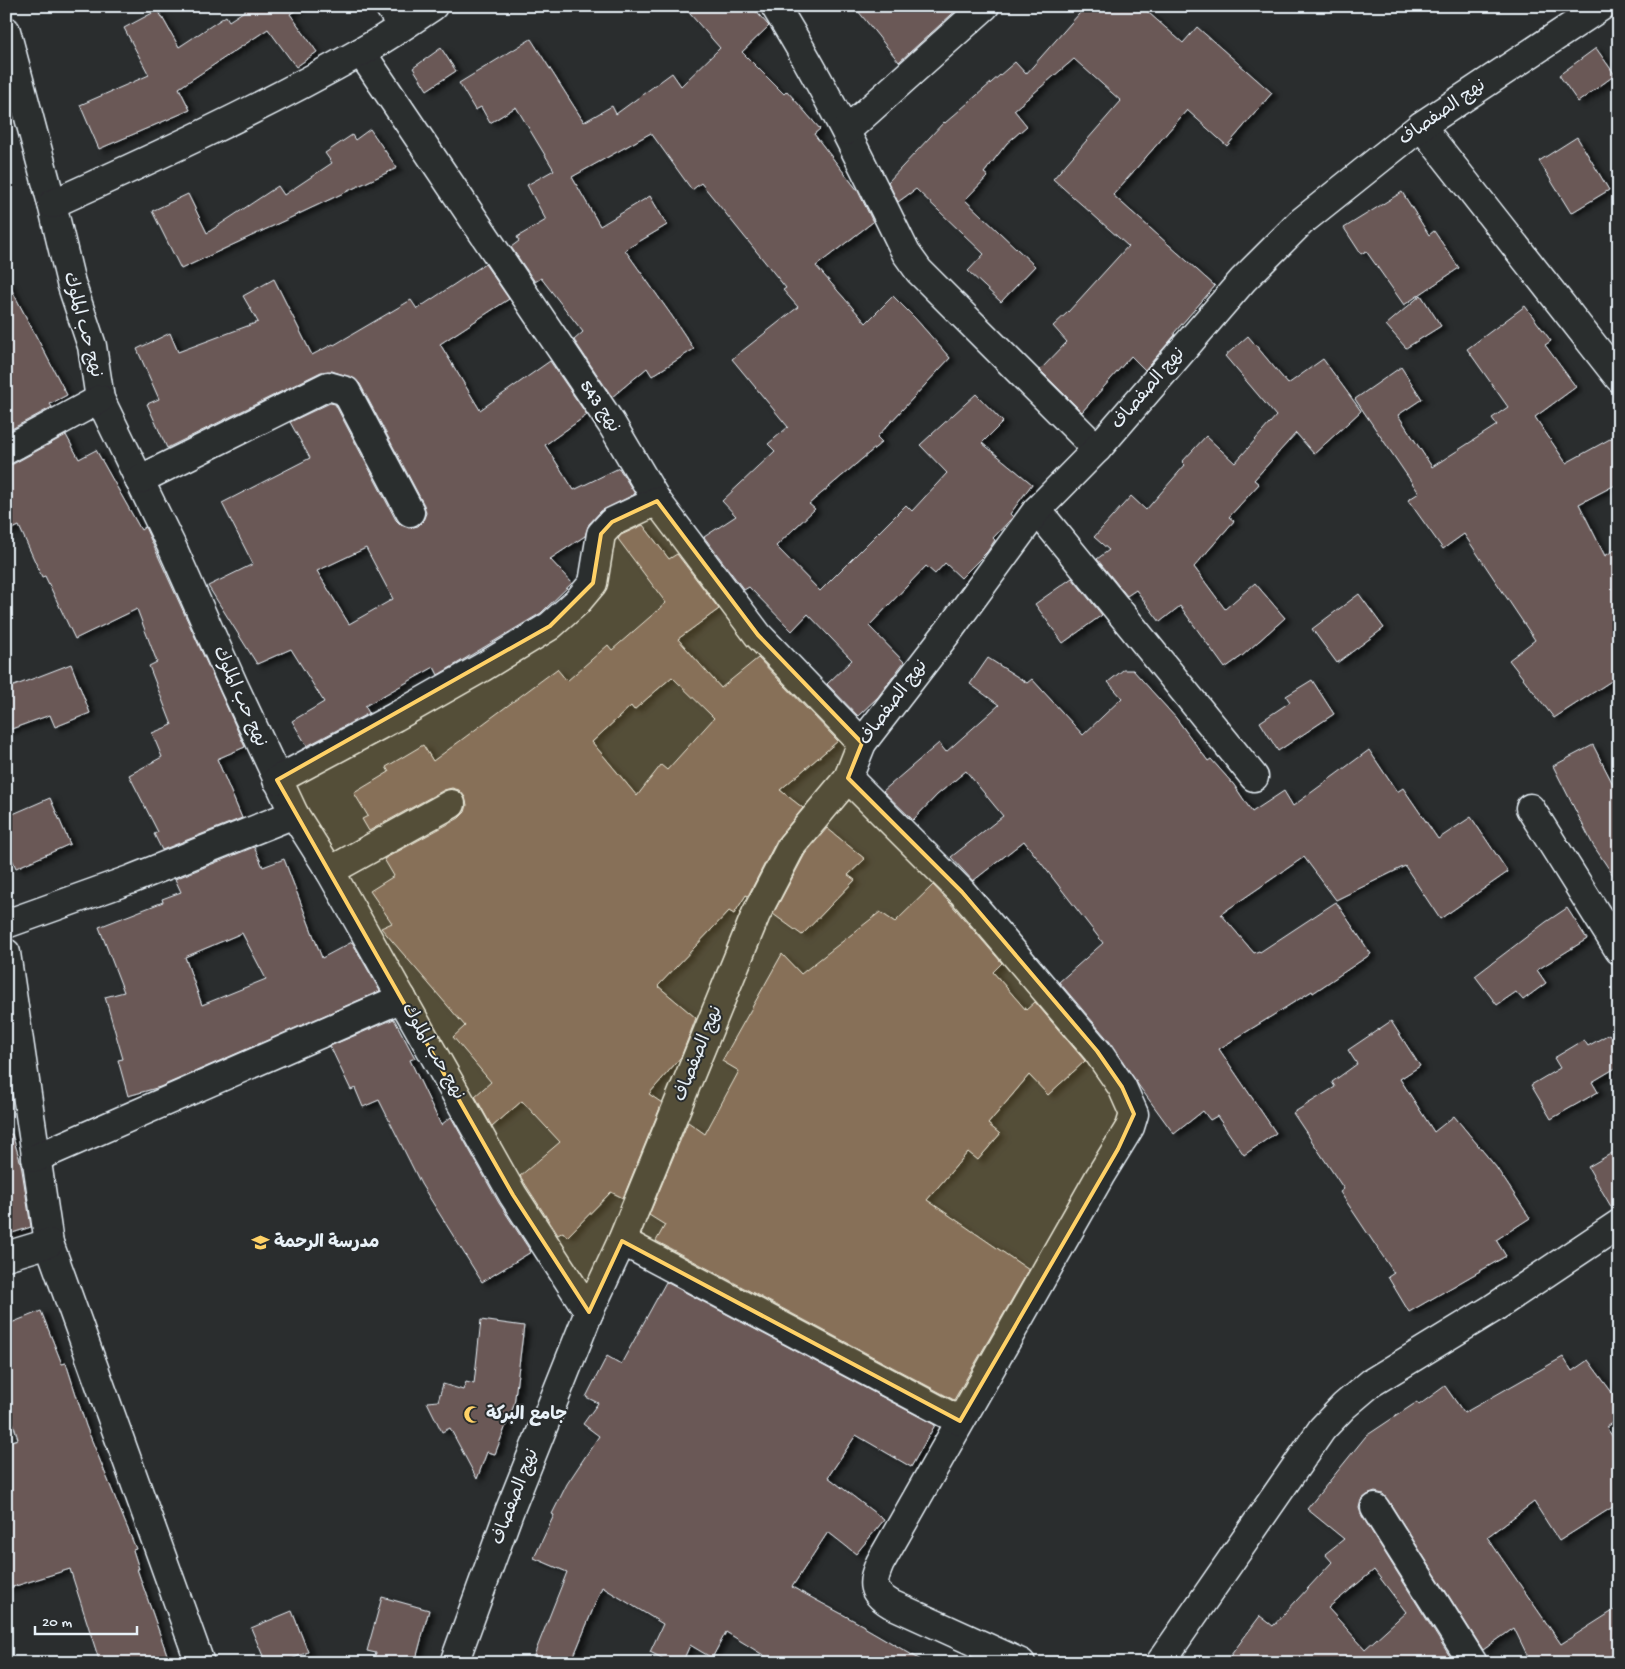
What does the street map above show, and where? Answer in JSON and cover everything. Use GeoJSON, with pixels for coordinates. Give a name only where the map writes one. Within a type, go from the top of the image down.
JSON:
{"type":"FeatureCollection","features":[{"type":"Feature","properties":{"kind":"street"},"geometry":{"type":"LineString","coordinates":[[52,204],[242,117],[361,52],[395,16],[433,6]]}},
{"type":"Feature","properties":{"kind":"street"},"geometry":{"type":"LineString","coordinates":[[774,6],[797,42],[846,131],[906,253],[920,270],[1097,449]]}},
{"type":"Feature","properties":{"kind":"street"},"geometry":{"type":"LineString","coordinates":[[846,131],[985,6]]}},
{"type":"Feature","properties":{"kind":"street","name":"نهج الصفصاف"},"geometry":{"type":"LineString","coordinates":[[454,1663],[509,1512],[589,1312],[622,1241],[756,914],[792,845],[848,778],[862,742],[950,629],[1037,510],[1097,449],[1243,280],[1300,222],[1421,126],[1602,6]]}},
{"type":"Feature","properties":{"kind":"street","name":"نهج حب الملوك"},"geometry":{"type":"LineString","coordinates":[[6,31],[71,282],[92,346],[100,399],[173,549],[294,814],[330,871],[514,1195],[589,1312]]}},
{"type":"Feature","properties":{"kind":"street","name":"نهج 543"},"geometry":{"type":"LineString","coordinates":[[361,52],[611,423],[657,501],[758,635],[862,742]]}},
{"type":"Feature","properties":{"kind":"street"},"geometry":{"type":"LineString","coordinates":[[1421,126],[1616,370]]}},
{"type":"Feature","properties":{"kind":"street"},"geometry":{"type":"LineString","coordinates":[[139,480],[328,386],[346,391],[410,512]]}},
{"type":"Feature","properties":{"kind":"street"},"geometry":{"type":"LineString","coordinates":[[6,450],[100,399]]}},
{"type":"Feature","properties":{"kind":"street"},"geometry":{"type":"LineString","coordinates":[[277,780],[483,667],[550,626],[593,584],[601,534],[612,522],[657,501]]}},
{"type":"Feature","properties":{"kind":"street"},"geometry":{"type":"LineString","coordinates":[[1037,510],[1254,777]]}},
{"type":"Feature","properties":{"kind":"street"},"geometry":{"type":"LineString","coordinates":[[848,778],[969,900],[1097,1051],[1122,1087],[1134,1114],[1130,1127],[1118,1149],[1100,1176],[874,1576],[874,1588],[880,1598],[1021,1663]]}},
{"type":"Feature","properties":{"kind":"street"},"geometry":{"type":"LineString","coordinates":[[330,871],[451,804]]}},
{"type":"Feature","properties":{"kind":"street"},"geometry":{"type":"LineString","coordinates":[[1530,808],[1619,950]]}},
{"type":"Feature","properties":{"kind":"street"},"geometry":{"type":"LineString","coordinates":[[6,924],[132,879],[294,814]]}},
{"type":"Feature","properties":{"kind":"street"},"geometry":{"type":"LineString","coordinates":[[6,954],[49,1243],[200,1663]]}},
{"type":"Feature","properties":{"kind":"street"},"geometry":{"type":"LineString","coordinates":[[36,1158],[402,998]]}},
{"type":"Feature","properties":{"kind":"street"},"geometry":{"type":"LineString","coordinates":[[1160,1663],[1322,1429],[1344,1406],[1371,1383],[1492,1309],[1619,1224]]}},
{"type":"Feature","properties":{"kind":"street"},"geometry":{"type":"LineString","coordinates":[[622,1241],[960,1421]]}},
{"type":"Feature","properties":{"kind":"street"},"geometry":{"type":"LineString","coordinates":[[6,1256],[49,1243]]}},
{"type":"Feature","properties":{"kind":"street"},"geometry":{"type":"LineString","coordinates":[[1375,1508],[1473,1663]]}},
{"type":"Feature","properties":{"kind":"highlighted area"},"geometry":{"type":"Polygon","coordinates":[[[657,501],[758,635],[862,743],[848,778],[962,892],[1097,1051],[1122,1087],[1134,1114],[1118,1149],[960,1421],[622,1241],[589,1312],[513,1195],[277,780],[550,626],[593,583],[601,534],[612,522],[657,501]]]}},
{"type":"Feature","properties":{"kind":"building"},"geometry":{"type":"Polygon","coordinates":[[[252,6],[302,6],[290,14],[317,52],[296,67],[268,29],[179,88],[190,110],[99,149],[80,105],[149,75],[124,28],[158,10],[179,47],[226,16],[229,21],[252,6]]]}},
{"type":"Feature","properties":{"kind":"building"},"geometry":{"type":"Polygon","coordinates":[[[683,6],[751,6],[769,26],[742,52],[784,94],[787,91],[820,129],[814,134],[858,191],[873,222],[816,266],[866,323],[893,296],[950,358],[877,437],[882,442],[809,504],[815,509],[776,546],[820,591],[906,505],[912,511],[947,473],[920,445],[976,394],[1003,422],[982,443],[1032,484],[1010,514],[1013,517],[993,538],[995,540],[987,552],[961,578],[945,563],[935,574],[926,566],[869,626],[904,662],[878,697],[858,716],[827,684],[852,660],[808,614],[792,631],[749,587],[744,590],[704,537],[736,516],[722,501],[775,451],[768,444],[788,427],[732,359],[798,307],[783,290],[786,288],[701,183],[692,190],[651,133],[572,177],[600,226],[650,196],[667,225],[625,250],[694,349],[652,376],[647,368],[612,397],[574,340],[583,332],[541,278],[535,282],[511,247],[519,241],[517,237],[546,220],[527,185],[554,170],[516,107],[490,123],[481,107],[475,110],[459,83],[531,39],[584,122],[612,106],[616,114],[672,73],[681,86],[720,48],[683,6]]]}},
{"type":"Feature","properties":{"kind":"building"},"geometry":{"type":"Polygon","coordinates":[[[854,6],[961,6],[899,62],[854,6]]]}},
{"type":"Feature","properties":{"kind":"building"},"geometry":{"type":"Polygon","coordinates":[[[1086,6],[1141,6],[1183,43],[1197,27],[1272,93],[1227,146],[1187,110],[1113,195],[1215,286],[1145,370],[1131,356],[1082,412],[1040,370],[1067,342],[1053,326],[1128,246],[1053,179],[1121,101],[1074,59],[1014,110],[1027,126],[1007,143],[984,173],[988,176],[965,200],[1035,266],[1001,302],[968,271],[984,254],[916,189],[898,202],[888,182],[944,122],[1015,62],[1026,74],[1086,6]]]}},
{"type":"Feature","properties":{"kind":"building"},"geometry":{"type":"Polygon","coordinates":[[[441,48],[456,71],[427,90],[413,68],[441,48]]]}},
{"type":"Feature","properties":{"kind":"building"},"geometry":{"type":"Polygon","coordinates":[[[1596,48],[1615,75],[1578,102],[1559,75],[1596,48]]]}},
{"type":"Feature","properties":{"kind":"building"},"geometry":{"type":"Polygon","coordinates":[[[370,129],[397,168],[181,269],[152,211],[188,194],[207,233],[278,186],[284,195],[332,163],[325,153],[352,135],[355,140],[370,129]]]}},
{"type":"Feature","properties":{"kind":"building"},"geometry":{"type":"Polygon","coordinates":[[[1577,137],[1609,190],[1571,213],[1539,161],[1577,137]]]}},
{"type":"Feature","properties":{"kind":"building"},"geometry":{"type":"Polygon","coordinates":[[[1402,192],[1429,235],[1434,231],[1459,268],[1404,305],[1366,251],[1361,254],[1344,228],[1402,192]]]}},
{"type":"Feature","properties":{"kind":"building"},"geometry":{"type":"Polygon","coordinates":[[[485,264],[509,299],[440,344],[480,410],[550,361],[587,415],[545,445],[574,490],[619,468],[635,494],[601,511],[589,524],[585,536],[550,559],[572,583],[541,613],[438,675],[434,667],[365,706],[369,713],[307,746],[292,721],[324,702],[291,649],[257,664],[208,586],[253,564],[222,503],[310,458],[290,422],[330,403],[335,404],[396,520],[401,525],[409,528],[418,526],[423,521],[426,513],[424,505],[360,384],[355,379],[332,371],[321,372],[167,448],[147,404],[159,399],[137,349],[170,333],[178,352],[258,322],[243,296],[274,279],[312,355],[334,345],[411,300],[417,309],[485,264]],[[366,548],[317,571],[349,624],[393,599],[366,548]]]}},
{"type":"Feature","properties":{"kind":"building"},"geometry":{"type":"Polygon","coordinates":[[[6,279],[67,395],[50,404],[52,407],[6,432],[6,279]]]}},
{"type":"Feature","properties":{"kind":"building"},"geometry":{"type":"Polygon","coordinates":[[[1421,295],[1441,326],[1406,348],[1386,325],[1421,295]]]}},
{"type":"Feature","properties":{"kind":"building"},"geometry":{"type":"Polygon","coordinates":[[[1525,306],[1551,341],[1545,345],[1576,387],[1535,417],[1566,463],[1619,434],[1619,483],[1579,504],[1605,556],[1619,547],[1619,676],[1554,718],[1509,660],[1535,640],[1464,534],[1443,549],[1408,500],[1419,493],[1355,399],[1401,367],[1422,399],[1398,415],[1432,467],[1497,425],[1492,418],[1508,407],[1467,349],[1525,306]]]}},
{"type":"Feature","properties":{"kind":"building"},"geometry":{"type":"Polygon","coordinates":[[[1248,336],[1288,384],[1323,359],[1361,411],[1314,454],[1296,433],[1254,480],[1259,484],[1229,517],[1234,521],[1194,567],[1225,609],[1255,583],[1285,618],[1242,656],[1225,668],[1180,606],[1160,622],[1136,590],[1127,596],[1097,559],[1109,550],[1094,537],[1131,496],[1146,510],[1185,465],[1182,462],[1206,436],[1235,463],[1276,416],[1225,356],[1248,336]]]}},
{"type":"Feature","properties":{"kind":"building"},"geometry":{"type":"Polygon","coordinates":[[[66,435],[79,459],[96,450],[141,530],[145,527],[245,747],[217,759],[242,818],[162,850],[154,834],[158,832],[129,775],[162,757],[152,733],[172,725],[149,666],[157,662],[137,609],[75,639],[45,576],[42,577],[19,526],[6,532],[6,466],[66,435]]]}},
{"type":"Feature","properties":{"kind":"building"},"geometry":{"type":"Polygon","coordinates":[[[643,525],[669,559],[677,554],[719,609],[678,639],[721,688],[758,658],[838,741],[780,790],[803,808],[778,838],[748,896],[746,895],[734,914],[729,911],[658,986],[696,1018],[681,1057],[649,1094],[662,1103],[623,1198],[611,1192],[567,1237],[563,1232],[558,1235],[520,1176],[560,1142],[522,1101],[492,1127],[475,1096],[491,1082],[453,1037],[465,1026],[381,928],[392,923],[370,891],[394,876],[384,859],[459,818],[465,812],[467,805],[465,797],[459,790],[452,788],[444,790],[369,831],[362,819],[368,816],[354,793],[389,772],[386,767],[423,745],[433,761],[557,669],[567,681],[608,645],[612,650],[666,603],[618,539],[621,535],[643,525]],[[672,677],[634,710],[631,706],[592,742],[637,796],[661,765],[667,770],[714,718],[672,677]]]}},
{"type":"Feature","properties":{"kind":"building"},"geometry":{"type":"Polygon","coordinates":[[[1072,578],[1102,615],[1063,643],[1035,604],[1072,578]]]}},
{"type":"Feature","properties":{"kind":"building"},"geometry":{"type":"Polygon","coordinates":[[[1359,594],[1384,628],[1337,663],[1312,629],[1359,594]]]}},
{"type":"Feature","properties":{"kind":"building"},"geometry":{"type":"Polygon","coordinates":[[[988,658],[1027,683],[1032,679],[1083,735],[1122,698],[1108,682],[1123,670],[1133,670],[1176,718],[1208,761],[1211,759],[1234,785],[1252,812],[1284,791],[1293,806],[1369,750],[1397,792],[1403,788],[1438,839],[1471,817],[1508,872],[1440,919],[1405,866],[1336,900],[1304,857],[1221,914],[1254,953],[1260,952],[1336,902],[1371,954],[1313,993],[1312,991],[1219,1049],[1276,1133],[1244,1155],[1217,1116],[1210,1120],[1203,1111],[1174,1134],[1110,1042],[1059,982],[1103,943],[1024,841],[973,881],[951,857],[1003,816],[966,771],[937,795],[913,820],[883,791],[939,743],[946,752],[999,705],[970,684],[988,658]]]}},
{"type":"Feature","properties":{"kind":"building"},"geometry":{"type":"Polygon","coordinates":[[[71,664],[90,713],[55,727],[50,715],[6,731],[6,689],[71,664]]]}},
{"type":"Feature","properties":{"kind":"building"},"geometry":{"type":"Polygon","coordinates":[[[1312,680],[1334,714],[1278,751],[1260,722],[1290,702],[1286,696],[1312,680]]]}},
{"type":"Feature","properties":{"kind":"building"},"geometry":{"type":"Polygon","coordinates":[[[1593,745],[1619,796],[1619,884],[1593,845],[1553,766],[1593,745]]]}},
{"type":"Feature","properties":{"kind":"building"},"geometry":{"type":"Polygon","coordinates":[[[50,798],[70,844],[16,868],[6,845],[6,817],[50,798]]]}},
{"type":"Feature","properties":{"kind":"building"},"geometry":{"type":"Polygon","coordinates":[[[827,828],[865,859],[848,875],[855,880],[802,935],[773,914],[805,854],[827,828]]]}},
{"type":"Feature","properties":{"kind":"building"},"geometry":{"type":"Polygon","coordinates":[[[254,847],[263,867],[284,859],[322,958],[352,942],[380,991],[160,1087],[128,1096],[118,1060],[123,1059],[105,997],[124,992],[99,927],[163,902],[162,899],[181,892],[175,879],[254,847]],[[242,933],[185,957],[202,1005],[266,979],[242,933]]]}},
{"type":"Feature","properties":{"kind":"building"},"geometry":{"type":"Polygon","coordinates":[[[933,885],[1002,963],[993,972],[1026,1010],[1035,1002],[1085,1061],[1048,1095],[1029,1075],[988,1124],[1000,1134],[978,1160],[968,1152],[927,1200],[1029,1270],[954,1400],[656,1241],[665,1225],[649,1215],[688,1122],[705,1134],[739,1071],[722,1061],[782,954],[801,974],[880,912],[895,922],[933,885]]]}},
{"type":"Feature","properties":{"kind":"building"},"geometry":{"type":"Polygon","coordinates":[[[1567,908],[1587,939],[1537,970],[1546,983],[1523,1000],[1516,992],[1497,1005],[1475,976],[1567,908]]]}},
{"type":"Feature","properties":{"kind":"building"},"geometry":{"type":"Polygon","coordinates":[[[394,1019],[415,1058],[410,1060],[441,1125],[451,1117],[499,1203],[531,1252],[482,1282],[421,1184],[379,1100],[363,1107],[355,1088],[351,1090],[330,1046],[394,1019]]]}},
{"type":"Feature","properties":{"kind":"building"},"geometry":{"type":"Polygon","coordinates":[[[1391,1021],[1420,1066],[1400,1079],[1434,1132],[1454,1116],[1496,1167],[1530,1218],[1496,1240],[1506,1256],[1409,1312],[1388,1277],[1394,1273],[1340,1192],[1344,1189],[1293,1113],[1335,1087],[1332,1082],[1357,1064],[1348,1050],[1391,1021]]]}},
{"type":"Feature","properties":{"kind":"building"},"geometry":{"type":"Polygon","coordinates":[[[1609,1034],[1619,1051],[1619,1066],[1592,1082],[1598,1092],[1551,1119],[1531,1085],[1560,1068],[1554,1058],[1584,1040],[1588,1046],[1609,1034]]]}},
{"type":"Feature","properties":{"kind":"building"},"geometry":{"type":"Polygon","coordinates":[[[12,1134],[21,1164],[31,1227],[6,1235],[6,1135],[12,1134]]]}},
{"type":"Feature","properties":{"kind":"building"},"geometry":{"type":"Polygon","coordinates":[[[1619,1149],[1619,1208],[1613,1210],[1588,1167],[1619,1149]]]}},
{"type":"Feature","properties":{"kind":"building"},"geometry":{"type":"Polygon","coordinates":[[[666,1282],[935,1425],[911,1467],[856,1435],[828,1477],[884,1520],[856,1554],[828,1532],[792,1587],[864,1626],[926,1663],[776,1663],[726,1632],[712,1658],[690,1645],[682,1663],[672,1663],[650,1652],[663,1624],[602,1587],[571,1663],[531,1663],[567,1572],[534,1558],[567,1484],[599,1436],[583,1424],[598,1403],[586,1397],[607,1356],[621,1364],[666,1282]]]}},
{"type":"Feature","properties":{"kind":"building"},"geometry":{"type":"Polygon","coordinates":[[[41,1311],[62,1364],[66,1363],[86,1426],[136,1549],[133,1550],[139,1569],[137,1569],[170,1663],[100,1663],[70,1569],[6,1589],[6,1443],[18,1439],[6,1401],[6,1325],[41,1311]]]}},
{"type":"Feature","properties":{"kind":"building"},"geometry":{"type":"Polygon","coordinates":[[[481,1320],[524,1326],[514,1405],[495,1454],[487,1452],[477,1479],[450,1428],[442,1432],[427,1402],[438,1401],[443,1384],[463,1390],[466,1382],[474,1384],[481,1320]]]}},
{"type":"Feature","properties":{"kind":"building"},"geometry":{"type":"Polygon","coordinates":[[[1563,1357],[1572,1371],[1588,1360],[1619,1402],[1619,1418],[1606,1427],[1619,1446],[1619,1503],[1559,1541],[1534,1502],[1487,1537],[1561,1644],[1619,1607],[1619,1663],[1531,1663],[1514,1628],[1483,1650],[1388,1500],[1383,1494],[1375,1492],[1361,1500],[1359,1508],[1362,1516],[1454,1663],[1225,1663],[1260,1616],[1273,1626],[1332,1562],[1325,1554],[1344,1539],[1307,1509],[1366,1436],[1417,1402],[1419,1405],[1445,1386],[1464,1413],[1563,1357]],[[1374,1570],[1328,1608],[1365,1649],[1406,1612],[1374,1570]]]}},
{"type":"Feature","properties":{"kind":"building"},"geometry":{"type":"Polygon","coordinates":[[[382,1597],[429,1610],[415,1663],[373,1663],[376,1653],[367,1651],[382,1597]]]}},
{"type":"Feature","properties":{"kind":"building"},"geometry":{"type":"Polygon","coordinates":[[[292,1611],[308,1652],[282,1663],[266,1663],[251,1628],[292,1611]]]}},
{"type":"Feature","properties":{"kind":"place","name":"مدرسة الرحمة"},"geometry":{"type":"Point","coordinates":[260,1243]}},
{"type":"Feature","properties":{"kind":"place","name":"جامع البركة"},"geometry":{"type":"Point","coordinates":[472,1415]}}]}
